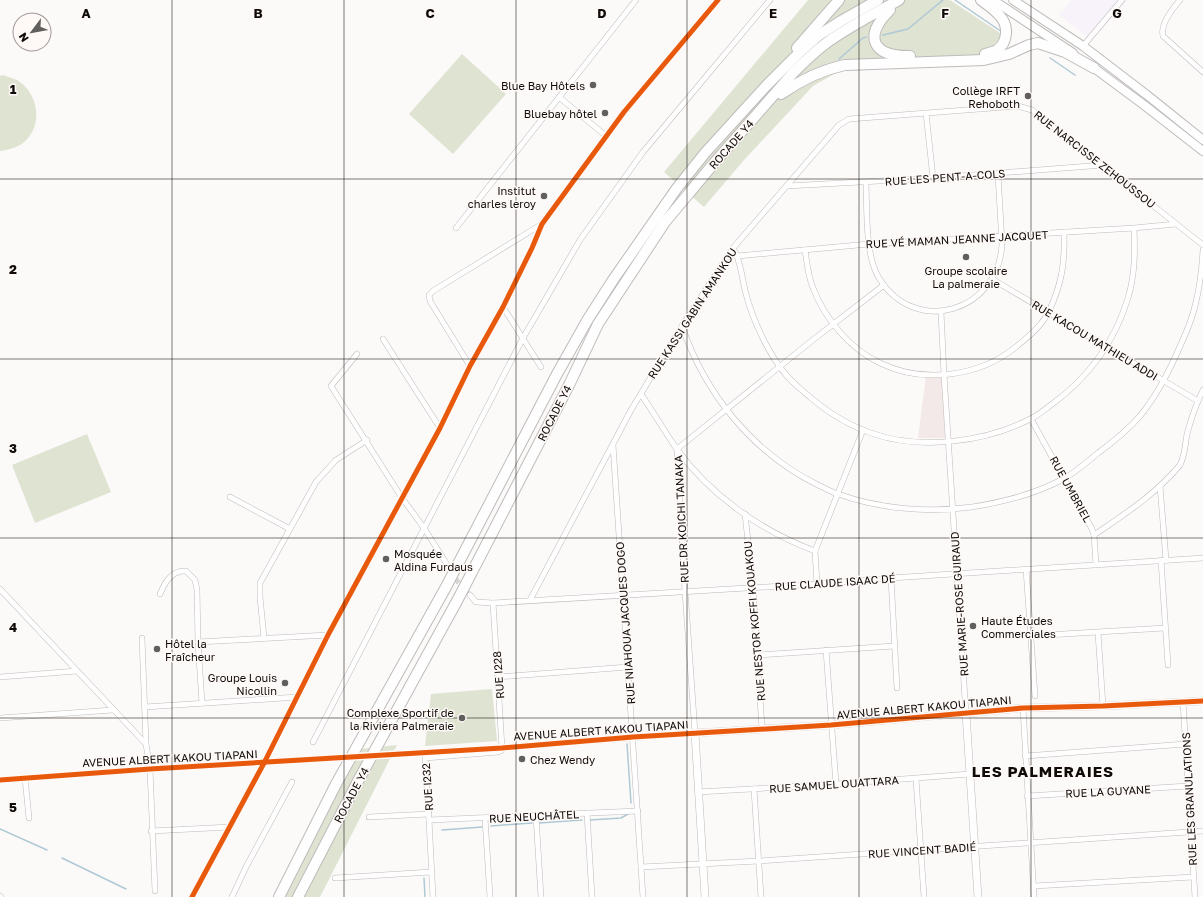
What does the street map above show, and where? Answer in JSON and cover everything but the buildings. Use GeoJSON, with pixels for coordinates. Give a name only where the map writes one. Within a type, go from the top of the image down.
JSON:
{"type":"FeatureCollection","features":[{"type":"Feature","properties":{"kind":"highway"},"geometry":{"type":"LineString","coordinates":[[766,86],[800,44],[839,0]]}},
{"type":"Feature","properties":{"kind":"highway","name":"ROCADE Y4"},"geometry":{"type":"LineString","coordinates":[[279,897],[336,784],[446,587],[557,374],[588,319],[621,268],[677,188],[705,153],[766,86],[819,35],[878,0]]}},
{"type":"Feature","properties":{"kind":"highway"},"geometry":{"type":"LineString","coordinates":[[900,0],[881,18],[875,28],[874,37],[880,50],[888,55],[898,57],[982,54],[997,50],[1004,42],[1006,36],[1006,26],[1001,17],[981,0]]}},
{"type":"Feature","properties":{"kind":"highway","name":"ROCADE Y4"},"geometry":{"type":"LineString","coordinates":[[298,897],[358,781],[461,594],[569,385],[598,324],[665,222],[793,73],[825,44],[852,26],[900,0]]}},
{"type":"Feature","properties":{"kind":"highway"},"geometry":{"type":"LineString","coordinates":[[756,115],[795,84],[826,69],[845,65],[984,60],[1009,54],[1029,45],[1038,43],[1065,52],[1094,68]]}},
{"type":"Feature","properties":{"kind":"main road"},"geometry":{"type":"LineString","coordinates":[[993,0],[1045,33],[1094,68],[1203,151]]}},
{"type":"Feature","properties":{"kind":"main road"},"geometry":{"type":"LineString","coordinates":[[1013,0],[1083,46],[1203,140]]}},
{"type":"Feature","properties":{"kind":"street"},"geometry":{"type":"LineString","coordinates":[[456,228],[636,0]]}},
{"type":"Feature","properties":{"kind":"street"},"geometry":{"type":"LineString","coordinates":[[192,897],[264,763],[328,634],[440,428],[470,366],[503,307],[542,224],[624,112],[718,0]]}},
{"type":"Feature","properties":{"kind":"street"},"geometry":{"type":"LineString","coordinates":[[313,742],[523,338],[580,240],[643,152],[770,0]]}},
{"type":"Feature","properties":{"kind":"street"},"geometry":{"type":"LineString","coordinates":[[1083,46],[1122,0]]}},
{"type":"Feature","properties":{"kind":"street"},"geometry":{"type":"LineString","coordinates":[[1180,0],[1167,17],[1162,32],[1163,36],[1203,72]]}},
{"type":"Feature","properties":{"kind":"street"},"geometry":{"type":"LineString","coordinates":[[560,97],[606,136]]}},
{"type":"Feature","properties":{"kind":"street","name":"RUE NARCISSE ZEHOUSSOU"},"geometry":{"type":"LineString","coordinates":[[926,113],[1018,106],[1032,110],[1041,115],[1203,245]]}},
{"type":"Feature","properties":{"kind":"street"},"geometry":{"type":"LineString","coordinates":[[926,113],[933,178]]}},
{"type":"Feature","properties":{"kind":"street","name":"RUE KASSI GABIN AMANKOU"},"geometry":{"type":"LineString","coordinates":[[530,600],[641,394],[682,326],[733,248],[839,125],[849,118],[926,113]]}},
{"type":"Feature","properties":{"kind":"street","name":"RUE LES PENT-A-COLS"},"geometry":{"type":"LineString","coordinates":[[787,186],[998,174],[1103,165]]}},
{"type":"Feature","properties":{"kind":"street"},"geometry":{"type":"LineString","coordinates":[[866,182],[869,244],[875,270],[884,285],[898,299],[911,306],[941,312],[968,304],[978,297],[986,289],[992,279],[1001,258],[1002,237],[998,174]]}},
{"type":"Feature","properties":{"kind":"street"},"geometry":{"type":"LineString","coordinates":[[470,366],[430,301],[429,295],[433,291],[542,224]]}},
{"type":"Feature","properties":{"kind":"street","name":"RUE VÉ MAMAN JEANNE JACQUET"},"geometry":{"type":"LineString","coordinates":[[737,256],[869,244],[1002,237],[1176,224]]}},
{"type":"Feature","properties":{"kind":"street"},"geometry":{"type":"LineString","coordinates":[[733,248],[737,256],[746,296],[752,312],[762,335],[788,377],[826,410],[875,435],[910,442],[948,441],[984,436],[1018,425],[1031,419],[1073,387],[1094,363],[1114,334],[1128,298],[1133,279],[1135,256],[1134,228]]}},
{"type":"Feature","properties":{"kind":"street"},"geometry":{"type":"LineString","coordinates":[[805,250],[809,275],[819,300],[833,324],[856,348],[865,355],[895,369],[906,372],[944,375],[973,370],[991,364],[1012,350],[1034,332],[1049,312],[1063,274],[1065,256],[1064,232]]}},
{"type":"Feature","properties":{"kind":"street"},"geometry":{"type":"LineString","coordinates":[[682,326],[688,344],[697,363],[726,409],[748,435],[786,466],[808,480],[838,494],[901,508],[919,510],[953,510],[1017,498],[1035,492],[1065,478],[1097,455],[1132,424],[1151,402],[1164,381],[1184,337],[1196,303],[1202,268],[1203,250]]}},
{"type":"Feature","properties":{"kind":"street","name":"RUE KACOU MATHIEU ADDI"},"geometry":{"type":"LineString","coordinates":[[992,279],[1107,346],[1198,402]]}},
{"type":"Feature","properties":{"kind":"street","name":"RUE DR KOICHI TANAKA"},"geometry":{"type":"LineString","coordinates":[[695,733],[677,449],[884,285]]}},
{"type":"Feature","properties":{"kind":"street"},"geometry":{"type":"LineString","coordinates":[[503,307],[541,367]]}},
{"type":"Feature","properties":{"kind":"street","name":"RUE MARIE-ROSE GUIRAUD"},"geometry":{"type":"LineString","coordinates":[[941,312],[978,897]]}},
{"type":"Feature","properties":{"kind":"street"},"geometry":{"type":"LineString","coordinates":[[383,339],[440,428]]}},
{"type":"Feature","properties":{"kind":"street"},"geometry":{"type":"LineString","coordinates":[[357,354],[331,386],[367,440],[402,498],[424,528],[448,566]]}},
{"type":"Feature","properties":{"kind":"street"},"geometry":{"type":"LineString","coordinates":[[1094,534],[1136,506],[1160,486],[1175,470],[1182,460],[1188,432],[1203,390]]}},
{"type":"Feature","properties":{"kind":"street"},"geometry":{"type":"LineString","coordinates":[[641,394],[677,449],[702,478],[724,498],[745,514],[792,542],[815,551]]}},
{"type":"Feature","properties":{"kind":"street","name":"RUE UMBRIEL"},"geometry":{"type":"LineString","coordinates":[[1031,419],[1065,478],[1094,534],[1096,564]]}},
{"type":"Feature","properties":{"kind":"street"},"geometry":{"type":"LineString","coordinates":[[817,584],[815,551],[863,430]]}},
{"type":"Feature","properties":{"kind":"street"},"geometry":{"type":"LineString","coordinates":[[264,638],[260,583],[316,482],[336,460],[367,440]]}},
{"type":"Feature","properties":{"kind":"street","name":"RUE NIAHOUA JACQUES DOGO"},"geometry":{"type":"LineString","coordinates":[[613,445],[643,897]]}},
{"type":"Feature","properties":{"kind":"street"},"geometry":{"type":"LineString","coordinates":[[1160,486],[1165,628],[1168,665]]}},
{"type":"Feature","properties":{"kind":"street"},"geometry":{"type":"LineString","coordinates":[[230,497],[290,529]]}},
{"type":"Feature","properties":{"kind":"street","name":"RUE NESTOR KOFFI KOUAKOU"},"geometry":{"type":"LineString","coordinates":[[745,514],[753,587],[762,729]]}},
{"type":"Feature","properties":{"kind":"street","name":"RUE CLAUDE ISAAC DÉ"},"geometry":{"type":"LineString","coordinates":[[470,595],[476,602],[493,603],[624,594],[817,584],[1096,564],[1203,558]]}},
{"type":"Feature","properties":{"kind":"street"},"geometry":{"type":"LineString","coordinates":[[1026,569],[1035,696]]}},
{"type":"Feature","properties":{"kind":"street"},"geometry":{"type":"LineString","coordinates":[[160,594],[165,582],[174,574],[181,571],[186,571],[195,580],[197,590],[198,642],[202,703]]}},
{"type":"Feature","properties":{"kind":"street"},"geometry":{"type":"LineString","coordinates":[[891,578],[897,688]]}},
{"type":"Feature","properties":{"kind":"street"},"geometry":{"type":"LineString","coordinates":[[0,589],[146,744]]}},
{"type":"Feature","properties":{"kind":"street","name":"RUE I228"},"geometry":{"type":"LineString","coordinates":[[493,603],[502,748]]}},
{"type":"Feature","properties":{"kind":"street"},"geometry":{"type":"LineString","coordinates":[[1030,636],[1165,628]]}},
{"type":"Feature","properties":{"kind":"street"},"geometry":{"type":"LineString","coordinates":[[1098,632],[1103,706]]}},
{"type":"Feature","properties":{"kind":"street"},"geometry":{"type":"LineString","coordinates":[[198,642],[328,634]]}},
{"type":"Feature","properties":{"kind":"street"},"geometry":{"type":"LineString","coordinates":[[142,638],[146,744],[150,768],[155,891]]}},
{"type":"Feature","properties":{"kind":"street"},"geometry":{"type":"LineString","coordinates":[[758,654],[894,646]]}},
{"type":"Feature","properties":{"kind":"street"},"geometry":{"type":"LineString","coordinates":[[826,650],[836,784]]}},
{"type":"Feature","properties":{"kind":"street"},"geometry":{"type":"LineString","coordinates":[[498,677],[628,667]]}},
{"type":"Feature","properties":{"kind":"street"},"geometry":{"type":"LineString","coordinates":[[0,677],[77,671]]}},
{"type":"Feature","properties":{"kind":"street"},"geometry":{"type":"LineString","coordinates":[[145,707],[298,697]]}},
{"type":"Feature","properties":{"kind":"street","name":"AVENUE ALBERT KAKOU TIAPANI"},"geometry":{"type":"LineString","coordinates":[[0,780],[150,768],[264,763],[502,748],[633,737],[831,725],[1023,708],[1203,701]]}},
{"type":"Feature","properties":{"kind":"street","name":"RUE LES GRANULATIONS"},"geometry":{"type":"LineString","coordinates":[[1183,702],[1195,897]]}},
{"type":"Feature","properties":{"kind":"street"},"geometry":{"type":"LineString","coordinates":[[1023,708],[1034,897]]}},
{"type":"Feature","properties":{"kind":"street"},"geometry":{"type":"LineString","coordinates":[[0,718],[114,710]]}},
{"type":"Feature","properties":{"kind":"street"},"geometry":{"type":"LineString","coordinates":[[695,733],[706,897]]}},
{"type":"Feature","properties":{"kind":"street"},"geometry":{"type":"LineString","coordinates":[[1025,756],[1186,744]]}},
{"type":"Feature","properties":{"kind":"street","name":"RUE I232"},"geometry":{"type":"LineString","coordinates":[[433,897],[425,758],[498,752],[501,751],[502,748]]}},
{"type":"Feature","properties":{"kind":"street","name":"RUE SAMUEL OUATTARA"},"geometry":{"type":"LineString","coordinates":[[698,792],[916,779],[970,774]]}},
{"type":"Feature","properties":{"kind":"street"},"geometry":{"type":"LineString","coordinates":[[26,778],[29,818]]}},
{"type":"Feature","properties":{"kind":"street"},"geometry":{"type":"LineString","coordinates":[[916,779],[924,897]]}},
{"type":"Feature","properties":{"kind":"street"},"geometry":{"type":"LineString","coordinates":[[232,897],[242,874],[292,782]]}},
{"type":"Feature","properties":{"kind":"street","name":"RUE LA GUYANE"},"geometry":{"type":"LineString","coordinates":[[1027,796],[1188,786]]}},
{"type":"Feature","properties":{"kind":"street"},"geometry":{"type":"LineString","coordinates":[[754,789],[761,897]]}},
{"type":"Feature","properties":{"kind":"street","name":"RUE NEUCHÂTEL"},"geometry":{"type":"LineString","coordinates":[[429,820],[638,811]]}},
{"type":"Feature","properties":{"kind":"street"},"geometry":{"type":"LineString","coordinates":[[587,813],[592,897]]}},
{"type":"Feature","properties":{"kind":"street"},"geometry":{"type":"LineString","coordinates":[[369,817],[429,814]]}},
{"type":"Feature","properties":{"kind":"street"},"geometry":{"type":"LineString","coordinates":[[536,816],[541,897]]}},
{"type":"Feature","properties":{"kind":"street"},"geometry":{"type":"LineString","coordinates":[[485,818],[490,897]]}},
{"type":"Feature","properties":{"kind":"street"},"geometry":{"type":"LineString","coordinates":[[152,832],[230,827]]}},
{"type":"Feature","properties":{"kind":"street","name":"RUE VINCENT BADIÉ"},"geometry":{"type":"LineString","coordinates":[[641,867],[759,861],[1203,831]]}},
{"type":"Feature","properties":{"kind":"street"},"geometry":{"type":"LineString","coordinates":[[334,878],[431,872]]}},
{"type":"Feature","properties":{"kind":"street"},"geometry":{"type":"LineString","coordinates":[[1034,886],[1193,877]]}},
{"type":"Feature","properties":{"kind":"shaded area"},"geometry":{"type":"Polygon","coordinates":[[[1072,0],[1127,0],[1092,40],[1059,15],[1072,0]]]}},
{"type":"Feature","properties":{"kind":"shaded area"},"geometry":{"type":"Polygon","coordinates":[[[926,376],[942,377],[945,438],[918,438],[926,376]]]}},
{"type":"Feature","properties":{"kind":"green space"},"geometry":{"type":"Polygon","coordinates":[[[808,0],[950,0],[1000,33],[1001,37],[982,57],[857,61],[813,86],[744,160],[704,207],[664,172],[808,0]]]}},
{"type":"Feature","properties":{"kind":"green space"},"geometry":{"type":"Polygon","coordinates":[[[462,54],[506,94],[453,154],[409,114],[462,54]]]}},
{"type":"Feature","properties":{"kind":"green space"},"geometry":{"type":"Polygon","coordinates":[[[3,75],[17,80],[30,93],[34,101],[36,119],[30,136],[23,143],[0,151],[0,76],[3,75]]]}},
{"type":"Feature","properties":{"kind":"green space"},"geometry":{"type":"Polygon","coordinates":[[[87,434],[111,492],[35,523],[12,465],[87,434]]]}},
{"type":"Feature","properties":{"kind":"green space","name":"Complexe Sportif de la Riviera Palmeraie"},"geometry":{"type":"Polygon","coordinates":[[[492,689],[497,741],[425,746],[431,694],[492,689]]]}},
{"type":"Feature","properties":{"kind":"green space"},"geometry":{"type":"Polygon","coordinates":[[[397,745],[320,897],[276,897],[351,750],[397,745]]]}},
{"type":"Feature","properties":{"kind":"waterway"},"geometry":{"type":"LineString","coordinates":[[883,35],[908,29],[943,0]]}},
{"type":"Feature","properties":{"kind":"waterway"},"geometry":{"type":"LineString","coordinates":[[955,0],[1002,32]]}},
{"type":"Feature","properties":{"kind":"waterway"},"geometry":{"type":"LineString","coordinates":[[839,59],[866,37]]}},
{"type":"Feature","properties":{"kind":"waterway"},"geometry":{"type":"LineString","coordinates":[[1050,58],[1075,75]]}},
{"type":"Feature","properties":{"kind":"waterway"},"geometry":{"type":"LineString","coordinates":[[627,744],[631,803]]}},
{"type":"Feature","properties":{"kind":"waterway"},"geometry":{"type":"LineString","coordinates":[[590,820],[621,818],[628,814]]}},
{"type":"Feature","properties":{"kind":"waterway"},"geometry":{"type":"LineString","coordinates":[[539,823],[582,820]]}},
{"type":"Feature","properties":{"kind":"waterway"},"geometry":{"type":"LineString","coordinates":[[491,826],[532,823]]}},
{"type":"Feature","properties":{"kind":"waterway"},"geometry":{"type":"LineString","coordinates":[[442,830],[482,827]]}},
{"type":"Feature","properties":{"kind":"waterway"},"geometry":{"type":"LineString","coordinates":[[0,829],[47,850]]}},
{"type":"Feature","properties":{"kind":"waterway"},"geometry":{"type":"LineString","coordinates":[[62,858],[126,889]]}},
{"type":"Feature","properties":{"kind":"waterway"},"geometry":{"type":"LineString","coordinates":[[424,878],[425,897]]}},
{"type":"Feature","properties":{"kind":"tunnel"},"geometry":{"type":"LineString","coordinates":[[448,566],[458,582],[470,595]]}},
{"type":"Feature","properties":{"kind":"cycle path"},"geometry":{"type":"LineString","coordinates":[[192,897],[264,763],[328,635],[440,428],[470,366],[503,307],[542,224],[624,112],[718,0]]}},
{"type":"Feature","properties":{"kind":"cycle path"},"geometry":{"type":"LineString","coordinates":[[0,780],[150,769],[502,748],[633,737],[831,725],[1023,708],[1203,701]]}},
{"type":"Feature","properties":{"kind":"place","name":"Blue Bay Hôtels"},"geometry":{"type":"Point","coordinates":[593,85]}},
{"type":"Feature","properties":{"kind":"place","name":"Collège IRFT Rehoboth"},"geometry":{"type":"Point","coordinates":[1028,96]}},
{"type":"Feature","properties":{"kind":"place","name":"Bluebay hôtel"},"geometry":{"type":"Point","coordinates":[605,113]}},
{"type":"Feature","properties":{"kind":"place","name":"Institut charles leroy"},"geometry":{"type":"Point","coordinates":[544,196]}},
{"type":"Feature","properties":{"kind":"place","name":"Groupe scolaire La palmeraie"},"geometry":{"type":"Point","coordinates":[966,257]}},
{"type":"Feature","properties":{"kind":"place","name":"Mosquée Aldina Furdaus"},"geometry":{"type":"Point","coordinates":[386,559]}},
{"type":"Feature","properties":{"kind":"place","name":"Haute Études Commerciales"},"geometry":{"type":"Point","coordinates":[973,626]}},
{"type":"Feature","properties":{"kind":"place","name":"Hôtel la Fraîcheur"},"geometry":{"type":"Point","coordinates":[157,649]}},
{"type":"Feature","properties":{"kind":"place","name":"Groupe Louis Nicollin"},"geometry":{"type":"Point","coordinates":[285,683]}},
{"type":"Feature","properties":{"kind":"place","name":"Complexe Sportif de la Riviera Palmeraie"},"geometry":{"type":"Point","coordinates":[462,718]}},
{"type":"Feature","properties":{"kind":"place","name":"Chez Wendy"},"geometry":{"type":"Point","coordinates":[522,759]}},
{"type":"Feature","properties":{"kind":"district","name":"LES PALMERAIES"},"geometry":{"type":"Point","coordinates":[1043,771]}}]}
